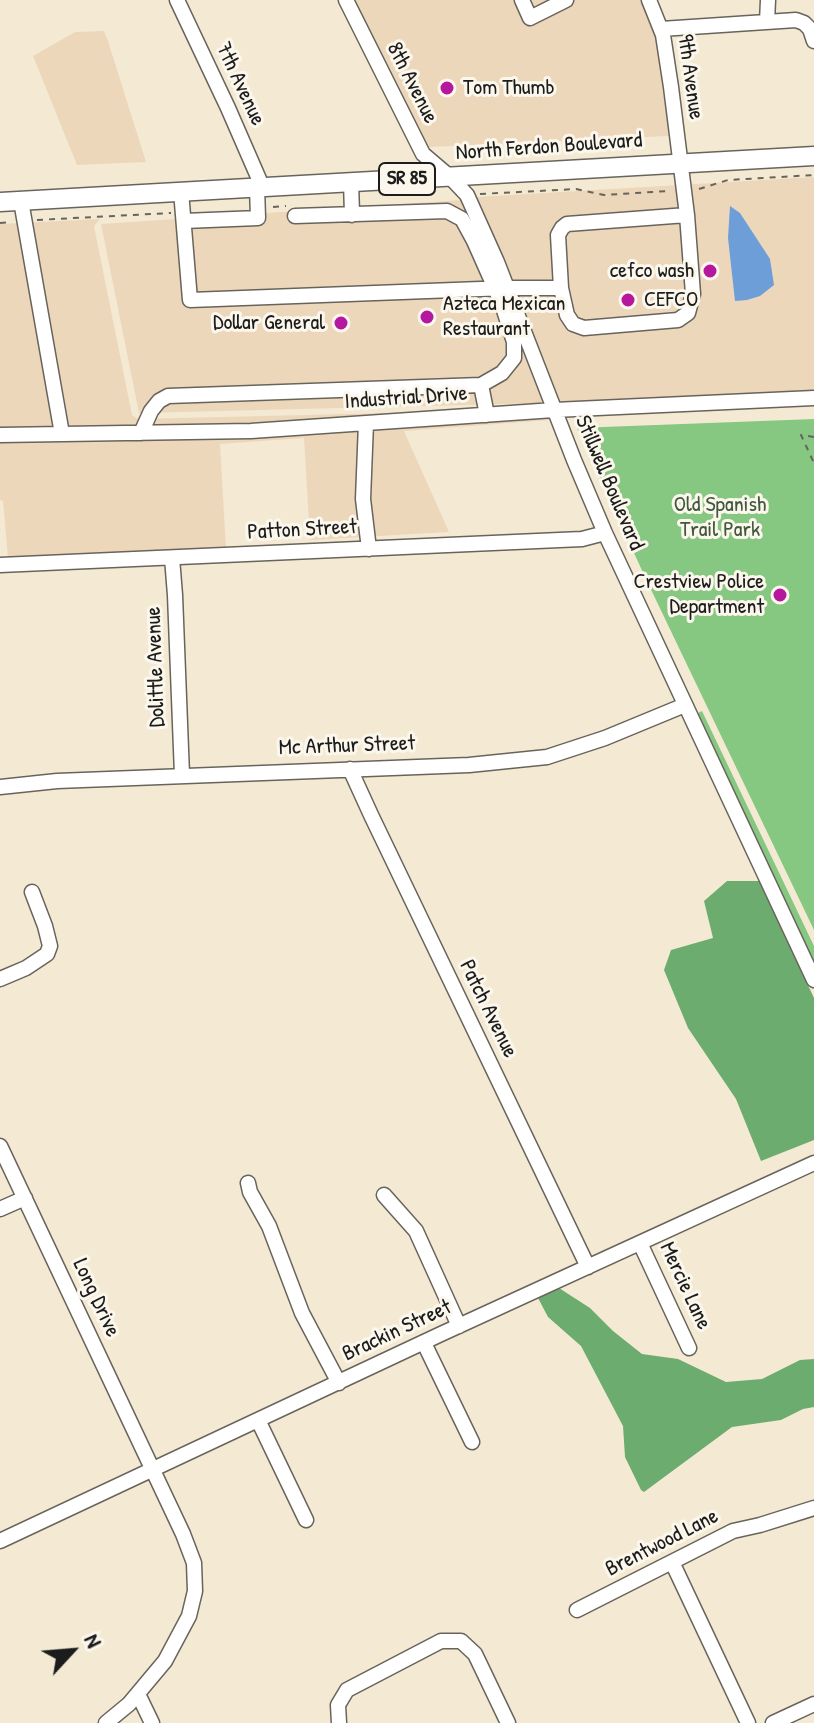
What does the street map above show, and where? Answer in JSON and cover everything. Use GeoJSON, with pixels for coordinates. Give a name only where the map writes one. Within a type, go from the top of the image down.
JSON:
{"type":"FeatureCollection","features":[{"type":"Feature","properties":{"kind":"main road","name":"North Ferdon Boulevard"},"geometry":{"type":"LineString","coordinates":[[0,202],[814,156]]}},
{"type":"Feature","properties":{"kind":"street","name":"7th Avenue"},"geometry":{"type":"LineString","coordinates":[[177,0],[228,108],[259,186]]}},
{"type":"Feature","properties":{"kind":"street","name":"8th Avenue"},"geometry":{"type":"LineString","coordinates":[[346,0],[423,154],[450,177]]}},
{"type":"Feature","properties":{"kind":"street"},"geometry":{"type":"LineString","coordinates":[[522,0],[530,18],[566,0]]}},
{"type":"Feature","properties":{"kind":"street","name":"9th Avenue"},"geometry":{"type":"LineString","coordinates":[[561,288],[567,315],[573,324],[584,328],[678,320],[688,313],[693,294],[687,215],[661,29],[649,0]]}},
{"type":"Feature","properties":{"kind":"street"},"geometry":{"type":"LineString","coordinates":[[767,22],[768,0]]}},
{"type":"Feature","properties":{"kind":"street"},"geometry":{"type":"LineString","coordinates":[[661,29],[796,20],[810,29],[814,41]]}},
{"type":"Feature","properties":{"kind":"street","name":"Stillwell Boulevard"},"geometry":{"type":"LineString","coordinates":[[450,177],[467,195],[501,288],[605,533],[814,980]]}},
{"type":"Feature","properties":{"kind":"street"},"geometry":{"type":"LineString","coordinates":[[351,181],[352,215]]}},
{"type":"Feature","properties":{"kind":"street"},"geometry":{"type":"LineString","coordinates":[[184,221],[258,218],[259,186]]}},
{"type":"Feature","properties":{"kind":"street"},"geometry":{"type":"LineString","coordinates":[[181,191],[190,300],[561,288],[558,235],[567,224],[687,215]]}},
{"type":"Feature","properties":{"kind":"street"},"geometry":{"type":"LineString","coordinates":[[21,201],[62,434]]}},
{"type":"Feature","properties":{"kind":"street"},"geometry":{"type":"LineString","coordinates":[[141,433],[151,411],[168,396],[481,385],[502,373],[514,358],[514,342],[502,304],[501,288],[462,219],[447,211],[295,216]]}},
{"type":"Feature","properties":{"kind":"street"},"geometry":{"type":"LineString","coordinates":[[481,385],[487,415]]}},
{"type":"Feature","properties":{"kind":"street","name":"Industrial Drive"},"geometry":{"type":"LineString","coordinates":[[0,435],[251,431],[554,410],[814,398]]}},
{"type":"Feature","properties":{"kind":"street"},"geometry":{"type":"LineString","coordinates":[[366,423],[363,499],[369,549]]}},
{"type":"Feature","properties":{"kind":"street","name":"Patton Street"},"geometry":{"type":"LineString","coordinates":[[0,565],[582,539],[605,533]]}},
{"type":"Feature","properties":{"kind":"street","name":"Dolittle Avenue"},"geometry":{"type":"LineString","coordinates":[[172,558],[182,775]]}},
{"type":"Feature","properties":{"kind":"street","name":"Mc Arthur Street"},"geometry":{"type":"LineString","coordinates":[[0,787],[182,775],[469,765],[547,757],[593,743],[685,705]]}},
{"type":"Feature","properties":{"kind":"street","name":"Patch Avenue"},"geometry":{"type":"LineString","coordinates":[[350,769],[588,1267]]}},
{"type":"Feature","properties":{"kind":"street"},"geometry":{"type":"LineString","coordinates":[[0,979],[26,968],[47,954],[50,946],[32,892]]}},
{"type":"Feature","properties":{"kind":"street","name":"Long Drive"},"geometry":{"type":"LineString","coordinates":[[0,1146],[190,1549],[195,1574],[195,1591],[189,1616],[165,1661],[129,1704],[106,1723]]}},
{"type":"Feature","properties":{"kind":"street","name":"Brackin Street"},"geometry":{"type":"LineString","coordinates":[[0,1541],[814,1163]]}},
{"type":"Feature","properties":{"kind":"street"},"geometry":{"type":"LineString","coordinates":[[248,1183],[269,1226],[302,1313],[339,1383]]}},
{"type":"Feature","properties":{"kind":"street"},"geometry":{"type":"LineString","coordinates":[[384,1195],[416,1231],[459,1326]]}},
{"type":"Feature","properties":{"kind":"street"},"geometry":{"type":"LineString","coordinates":[[0,1209],[25,1198]]}},
{"type":"Feature","properties":{"kind":"street","name":"Mercie Lane"},"geometry":{"type":"LineString","coordinates":[[640,1243],[689,1348]]}},
{"type":"Feature","properties":{"kind":"street"},"geometry":{"type":"LineString","coordinates":[[424,1343],[472,1442]]}},
{"type":"Feature","properties":{"kind":"street"},"geometry":{"type":"LineString","coordinates":[[258,1420],[306,1520]]}},
{"type":"Feature","properties":{"kind":"street","name":"Brentwood Lane"},"geometry":{"type":"LineString","coordinates":[[577,1610],[733,1531],[814,1508]]}},
{"type":"Feature","properties":{"kind":"street"},"geometry":{"type":"LineString","coordinates":[[672,1562],[748,1723]]}},
{"type":"Feature","properties":{"kind":"street"},"geometry":{"type":"LineString","coordinates":[[339,1723],[338,1705],[347,1690],[441,1641],[461,1641],[475,1654],[508,1723]]}},
{"type":"Feature","properties":{"kind":"street"},"geometry":{"type":"LineString","coordinates":[[138,1694],[152,1723]]}},
{"type":"Feature","properties":{"kind":"street"},"geometry":{"type":"LineString","coordinates":[[773,1723],[814,1704]]}},
{"type":"Feature","properties":{"kind":"path"},"geometry":{"type":"LineString","coordinates":[[814,437],[801,435],[814,463]]}},
{"type":"Feature","properties":{"kind":"shaded area"},"geometry":{"type":"Polygon","coordinates":[[[354,0],[641,0],[656,37],[669,136],[428,147],[354,0]]]}},
{"type":"Feature","properties":{"kind":"shaded area"},"geometry":{"type":"Polygon","coordinates":[[[104,31],[146,162],[77,165],[33,56],[75,32],[104,31]]]}},
{"type":"Feature","properties":{"kind":"shaded area"},"geometry":{"type":"Polygon","coordinates":[[[814,177],[814,391],[560,403],[477,197],[814,177]]]}},
{"type":"Feature","properties":{"kind":"shaded area"},"geometry":{"type":"Polygon","coordinates":[[[462,200],[547,403],[139,413],[101,224],[462,200]]]}},
{"type":"Feature","properties":{"kind":"shaded area"},"geometry":{"type":"Polygon","coordinates":[[[100,219],[94,226],[132,415],[138,419],[430,412],[252,424],[0,428],[0,224],[100,219]]]}},
{"type":"Feature","properties":{"kind":"shaded area"},"geometry":{"type":"Polygon","coordinates":[[[549,417],[550,420],[404,431],[449,532],[310,540],[304,438],[220,444],[226,548],[8,558],[3,501],[0,500],[0,442],[250,438],[549,417]]]}},
{"type":"Feature","properties":{"kind":"green space","name":"Old Spanish Trail Park"},"geometry":{"type":"Polygon","coordinates":[[[814,419],[814,930],[577,428],[814,419]]]}},
{"type":"Feature","properties":{"kind":"green space"},"geometry":{"type":"Polygon","coordinates":[[[702,711],[814,946],[814,962],[698,713],[702,711]]]}},
{"type":"Feature","properties":{"kind":"green space"},"geometry":{"type":"Polygon","coordinates":[[[727,881],[759,881],[814,998],[814,1140],[761,1161],[736,1099],[688,1028],[664,970],[671,950],[713,938],[704,901],[727,881]]]}},
{"type":"Feature","properties":{"kind":"green space"},"geometry":{"type":"Polygon","coordinates":[[[559,1288],[590,1308],[642,1354],[678,1359],[726,1382],[762,1379],[800,1360],[814,1359],[814,1407],[781,1420],[732,1427],[644,1492],[625,1457],[623,1426],[581,1346],[548,1317],[538,1298],[559,1288]]]}},
{"type":"Feature","properties":{"kind":"water"},"geometry":{"type":"Polygon","coordinates":[[[730,206],[740,213],[770,259],[774,285],[760,296],[747,300],[735,301],[728,238],[730,206]]]}},
{"type":"Feature","properties":{"kind":"place","name":"Tom Thumb"},"geometry":{"type":"Point","coordinates":[447,88]}},
{"type":"Feature","properties":{"kind":"place","name":"cefco wash"},"geometry":{"type":"Point","coordinates":[710,271]}},
{"type":"Feature","properties":{"kind":"place","name":"CEFCO"},"geometry":{"type":"Point","coordinates":[628,300]}},
{"type":"Feature","properties":{"kind":"place","name":"Azteca Mexican Restaurant"},"geometry":{"type":"Point","coordinates":[427,317]}},
{"type":"Feature","properties":{"kind":"place","name":"Dollar General"},"geometry":{"type":"Point","coordinates":[341,323]}},
{"type":"Feature","properties":{"kind":"place","name":"Crestview Police Department"},"geometry":{"type":"Point","coordinates":[780,595]}}]}
